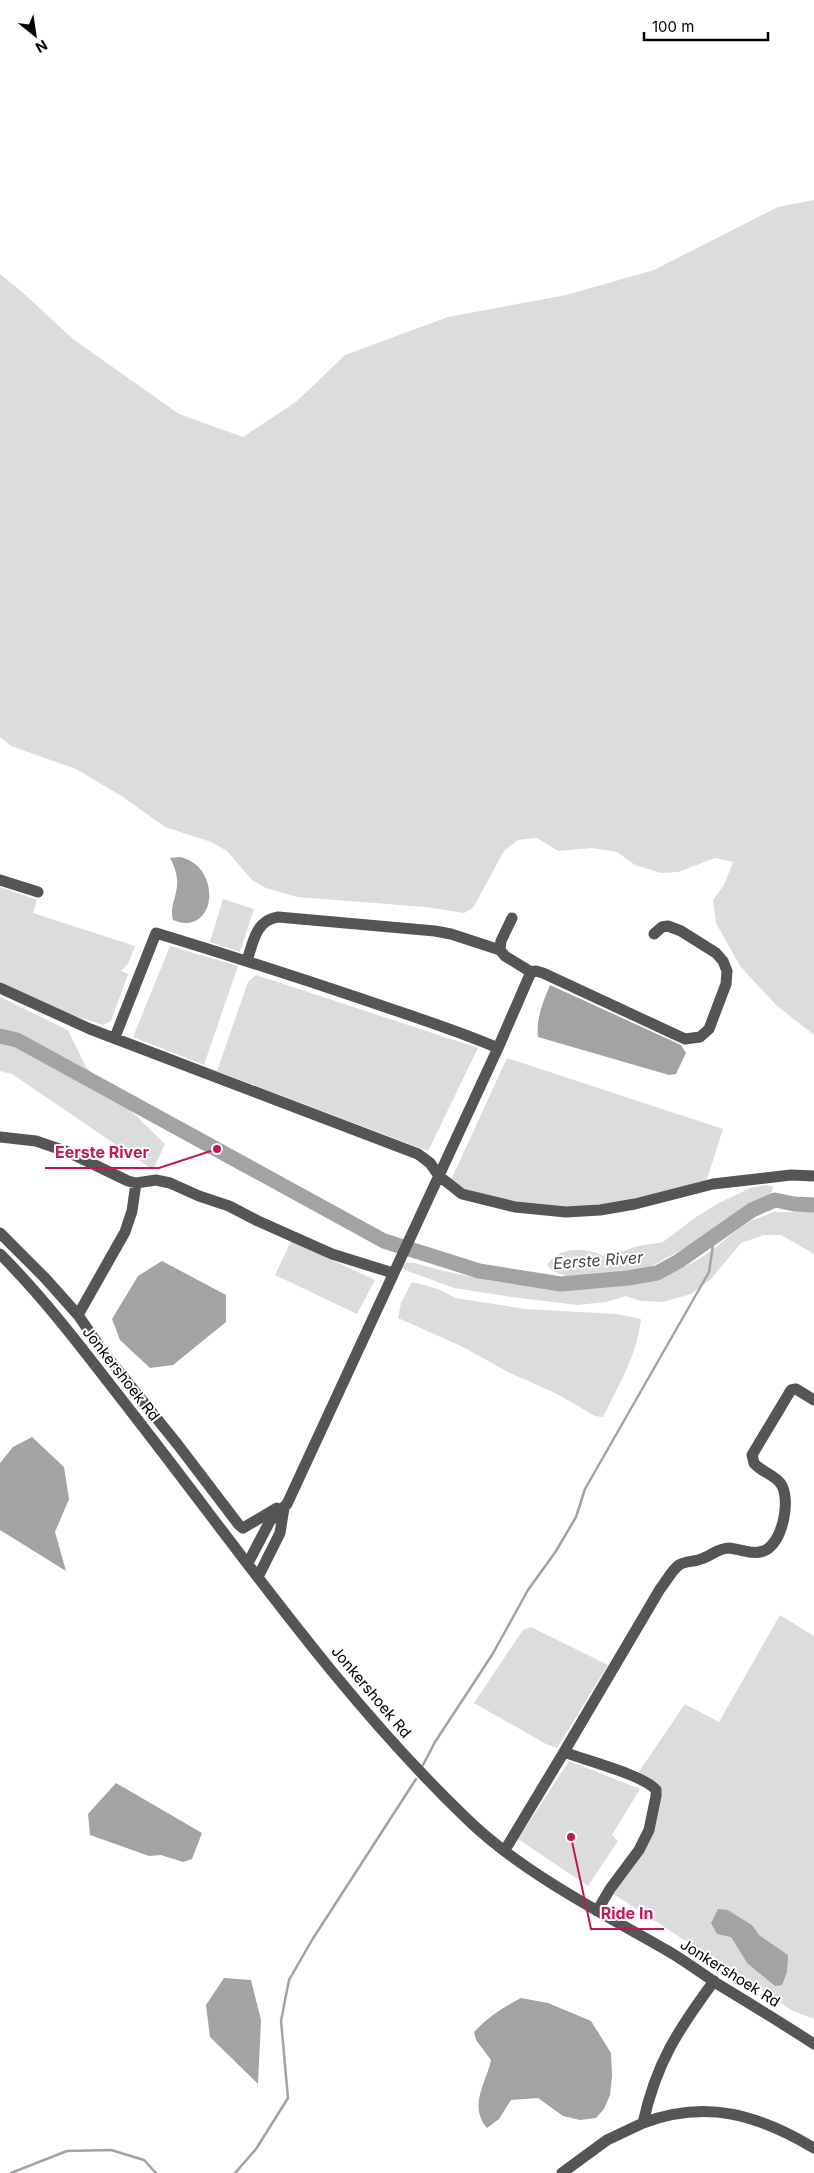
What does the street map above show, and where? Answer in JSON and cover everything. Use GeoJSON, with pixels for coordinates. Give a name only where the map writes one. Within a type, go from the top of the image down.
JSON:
{"type":"FeatureCollection","features":[{"type":"Feature","properties":{"kind":"street"},"geometry":{"type":"LineString","coordinates":[[0,880],[38,892]]}},
{"type":"Feature","properties":{"kind":"street"},"geometry":{"type":"LineString","coordinates":[[247,961],[258,928],[266,920],[278,917],[436,931],[500,950],[505,956],[531,972],[543,973],[685,1039],[700,1037],[709,1029],[722,994],[727,978],[725,965],[716,953],[671,926],[662,927],[654,934]]}},
{"type":"Feature","properties":{"kind":"street"},"geometry":{"type":"LineString","coordinates":[[500,950],[501,941],[512,918]]}},
{"type":"Feature","properties":{"kind":"street"},"geometry":{"type":"LineString","coordinates":[[115,1037],[156,933],[247,961],[456,1031],[498,1048]]}},
{"type":"Feature","properties":{"kind":"street"},"geometry":{"type":"LineString","coordinates":[[258,1577],[280,1533],[286,1506],[376,1315],[393,1273],[498,1048],[531,972]]}},
{"type":"Feature","properties":{"kind":"street"},"geometry":{"type":"LineString","coordinates":[[0,988],[56,1014],[418,1154],[430,1163],[439,1176],[456,1190],[468,1196],[515,1207],[566,1212],[600,1210],[635,1204],[714,1184],[790,1175],[814,1176]]}},
{"type":"Feature","properties":{"kind":"street"},"geometry":{"type":"LineString","coordinates":[[0,1137],[36,1141],[68,1152],[115,1176],[136,1183],[156,1180],[170,1183],[199,1196],[229,1206],[332,1254],[393,1273]]}},
{"type":"Feature","properties":{"kind":"street"},"geometry":{"type":"LineString","coordinates":[[78,1315],[124,1232],[132,1211],[136,1183]]}},
{"type":"Feature","properties":{"kind":"street"},"geometry":{"type":"LineString","coordinates":[[0,1232],[39,1271],[78,1315],[104,1353],[184,1452],[241,1527],[248,1526],[273,1510],[286,1506]]}},
{"type":"Feature","properties":{"kind":"street","name":"Jonkershoek Rd"},"geometry":{"type":"LineString","coordinates":[[0,1254],[30,1284],[72,1336],[258,1577],[374,1722],[417,1769],[469,1821],[505,1850],[597,1911],[671,1953],[814,2044]]}},
{"type":"Feature","properties":{"kind":"street"},"geometry":{"type":"LineString","coordinates":[[505,1850],[660,1589],[677,1567],[684,1563],[706,1558],[723,1549],[760,1552],[767,1549],[776,1539],[782,1527],[784,1492],[777,1479],[754,1463],[752,1455],[791,1390],[799,1390],[814,1400]]}},
{"type":"Feature","properties":{"kind":"street"},"geometry":{"type":"LineString","coordinates":[[248,1563],[270,1521],[286,1506]]}},
{"type":"Feature","properties":{"kind":"street"},"geometry":{"type":"LineString","coordinates":[[564,1752],[650,1784],[656,1790],[655,1803],[644,1840],[597,1911]]}},
{"type":"Feature","properties":{"kind":"street"},"geometry":{"type":"LineString","coordinates":[[643,2123],[661,2062],[674,2038],[714,1981]]}},
{"type":"Feature","properties":{"kind":"street"},"geometry":{"type":"LineString","coordinates":[[562,2173],[607,2140],[643,2123],[685,2112],[724,2111],[742,2116],[782,2132],[814,2148]]}},
{"type":"Feature","properties":{"kind":"shaded area"},"geometry":{"type":"Polygon","coordinates":[[[814,200],[814,1035],[776,1005],[740,966],[716,923],[713,900],[724,885],[733,862],[715,858],[678,872],[661,873],[635,865],[617,852],[592,848],[558,851],[537,838],[518,840],[504,851],[473,908],[464,913],[426,907],[297,897],[266,888],[252,880],[227,851],[211,842],[165,827],[123,797],[76,769],[11,746],[0,737],[0,274],[73,339],[179,414],[243,437],[297,401],[345,355],[448,317],[566,295],[654,270],[778,207],[814,200]]]}},
{"type":"Feature","properties":{"kind":"shaded area"},"geometry":{"type":"Polygon","coordinates":[[[180,857],[194,863],[203,873],[208,886],[209,899],[206,910],[199,919],[188,923],[173,920],[172,916],[177,879],[170,858],[180,857]]]}},
{"type":"Feature","properties":{"kind":"shaded area"},"geometry":{"type":"Polygon","coordinates":[[[0,887],[37,900],[33,913],[135,946],[128,964],[121,971],[128,974],[111,1021],[103,1025],[60,1011],[0,982],[0,887]]]}},
{"type":"Feature","properties":{"kind":"shaded area"},"geometry":{"type":"Polygon","coordinates":[[[223,899],[254,909],[240,952],[210,942],[223,899]]]}},
{"type":"Feature","properties":{"kind":"shaded area"},"geometry":{"type":"Polygon","coordinates":[[[170,946],[238,966],[204,1065],[133,1037],[170,946]]]}},
{"type":"Feature","properties":{"kind":"shaded area"},"geometry":{"type":"Polygon","coordinates":[[[256,975],[478,1048],[428,1151],[217,1071],[248,982],[256,975]]]}},
{"type":"Feature","properties":{"kind":"shaded area"},"geometry":{"type":"Polygon","coordinates":[[[550,985],[681,1045],[686,1053],[676,1074],[669,1075],[538,1037],[539,1017],[550,985]]]}},
{"type":"Feature","properties":{"kind":"shaded area"},"geometry":{"type":"Polygon","coordinates":[[[0,997],[68,1030],[86,1067],[165,1144],[153,1170],[12,1074],[0,1071],[0,997]]]}},
{"type":"Feature","properties":{"kind":"shaded area"},"geometry":{"type":"Polygon","coordinates":[[[507,1058],[723,1129],[707,1179],[704,1182],[639,1198],[574,1207],[520,1205],[454,1186],[451,1180],[507,1058]]]}},
{"type":"Feature","properties":{"kind":"shaded area"},"geometry":{"type":"Polygon","coordinates":[[[766,1185],[774,1187],[771,1193],[694,1243],[648,1268],[600,1277],[566,1276],[553,1271],[547,1265],[552,1259],[566,1251],[591,1251],[606,1257],[638,1246],[663,1242],[717,1204],[750,1188],[766,1185]]]}},
{"type":"Feature","properties":{"kind":"shaded area"},"geometry":{"type":"Polygon","coordinates":[[[774,1212],[814,1212],[814,1254],[781,1235],[764,1235],[741,1243],[711,1279],[691,1294],[663,1302],[641,1301],[626,1296],[606,1302],[577,1305],[511,1297],[454,1288],[405,1270],[401,1266],[407,1263],[415,1263],[482,1279],[550,1287],[618,1284],[651,1278],[684,1267],[701,1258],[746,1224],[774,1212]]]}},
{"type":"Feature","properties":{"kind":"shaded area"},"geometry":{"type":"Polygon","coordinates":[[[291,1241],[375,1280],[357,1314],[275,1275],[291,1241]]]}},
{"type":"Feature","properties":{"kind":"shaded area"},"geometry":{"type":"Polygon","coordinates":[[[162,1261],[226,1295],[226,1322],[173,1365],[150,1368],[120,1340],[112,1319],[138,1276],[162,1261]]]}},
{"type":"Feature","properties":{"kind":"shaded area"},"geometry":{"type":"Polygon","coordinates":[[[412,1282],[438,1289],[456,1298],[525,1309],[617,1314],[641,1319],[636,1345],[603,1417],[595,1416],[557,1394],[508,1372],[463,1347],[398,1318],[401,1303],[412,1282]]]}},
{"type":"Feature","properties":{"kind":"shaded area"},"geometry":{"type":"Polygon","coordinates":[[[32,1437],[64,1467],[69,1499],[55,1532],[66,1571],[0,1530],[0,1463],[13,1447],[32,1437]]]}},
{"type":"Feature","properties":{"kind":"shaded area"},"geometry":{"type":"Polygon","coordinates":[[[780,1615],[814,1636],[814,2019],[793,2011],[612,1893],[632,1865],[659,1793],[636,1776],[685,1704],[719,1722],[780,1615]],[[728,1910],[731,1937],[747,1963],[788,1955],[759,1935],[752,1925],[728,1910]]]}},
{"type":"Feature","properties":{"kind":"shaded area"},"geometry":{"type":"Polygon","coordinates":[[[531,1627],[608,1665],[557,1748],[546,1744],[474,1703],[523,1630],[531,1627]]]}},
{"type":"Feature","properties":{"kind":"shaded area"},"geometry":{"type":"Polygon","coordinates":[[[569,1761],[640,1789],[612,1835],[618,1841],[588,1886],[518,1839],[569,1761]]]}},
{"type":"Feature","properties":{"kind":"shaded area"},"geometry":{"type":"Polygon","coordinates":[[[116,1783],[202,1833],[192,1859],[183,1862],[161,1855],[149,1856],[90,1835],[88,1814],[116,1783]]]}},
{"type":"Feature","properties":{"kind":"shaded area"},"geometry":{"type":"Polygon","coordinates":[[[718,1909],[728,1910],[752,1925],[759,1935],[788,1955],[787,1972],[782,1985],[775,1986],[747,1963],[731,1937],[717,1934],[711,1923],[718,1909]]]}},
{"type":"Feature","properties":{"kind":"shaded area"},"geometry":{"type":"Polygon","coordinates":[[[224,1978],[251,1980],[261,2020],[258,2084],[210,2037],[206,2005],[224,1978]]]}},
{"type":"Feature","properties":{"kind":"shaded area"},"geometry":{"type":"Polygon","coordinates":[[[521,1998],[548,2003],[591,2021],[611,2053],[612,2076],[610,2095],[604,2109],[596,2118],[580,2120],[563,2116],[538,2098],[511,2100],[499,2119],[487,2128],[479,2111],[479,2103],[491,2060],[476,2040],[474,2032],[496,2013],[521,1998]]]}},
{"type":"Feature","properties":{"kind":"waterway","name":"Eerste River"},"geometry":{"type":"LineString","coordinates":[[0,1036],[17,1040],[384,1241],[479,1271],[561,1284],[628,1278],[657,1273],[679,1261],[752,1210],[775,1200],[794,1204],[814,1205]]}},
{"type":"Feature","properties":{"kind":"waterway"},"geometry":{"type":"LineString","coordinates":[[423,1765],[435,1742],[492,1655],[528,1590],[556,1551],[576,1517],[585,1489],[709,1272],[714,1238]]}},
{"type":"Feature","properties":{"kind":"waterway"},"geometry":{"type":"LineString","coordinates":[[235,2173],[256,2149],[288,2098],[281,2021],[289,1980],[312,1940],[416,1779]]}},
{"type":"Feature","properties":{"kind":"waterway"},"geometry":{"type":"LineString","coordinates":[[11,2173],[67,2151],[111,2150],[144,2160],[156,2173]]}},
{"type":"Feature","properties":{"kind":"place","name":"Eerste River"},"geometry":{"type":"Point","coordinates":[217,1149]}},
{"type":"Feature","properties":{"kind":"place","name":"Ride In"},"geometry":{"type":"Point","coordinates":[571,1837]}}]}
